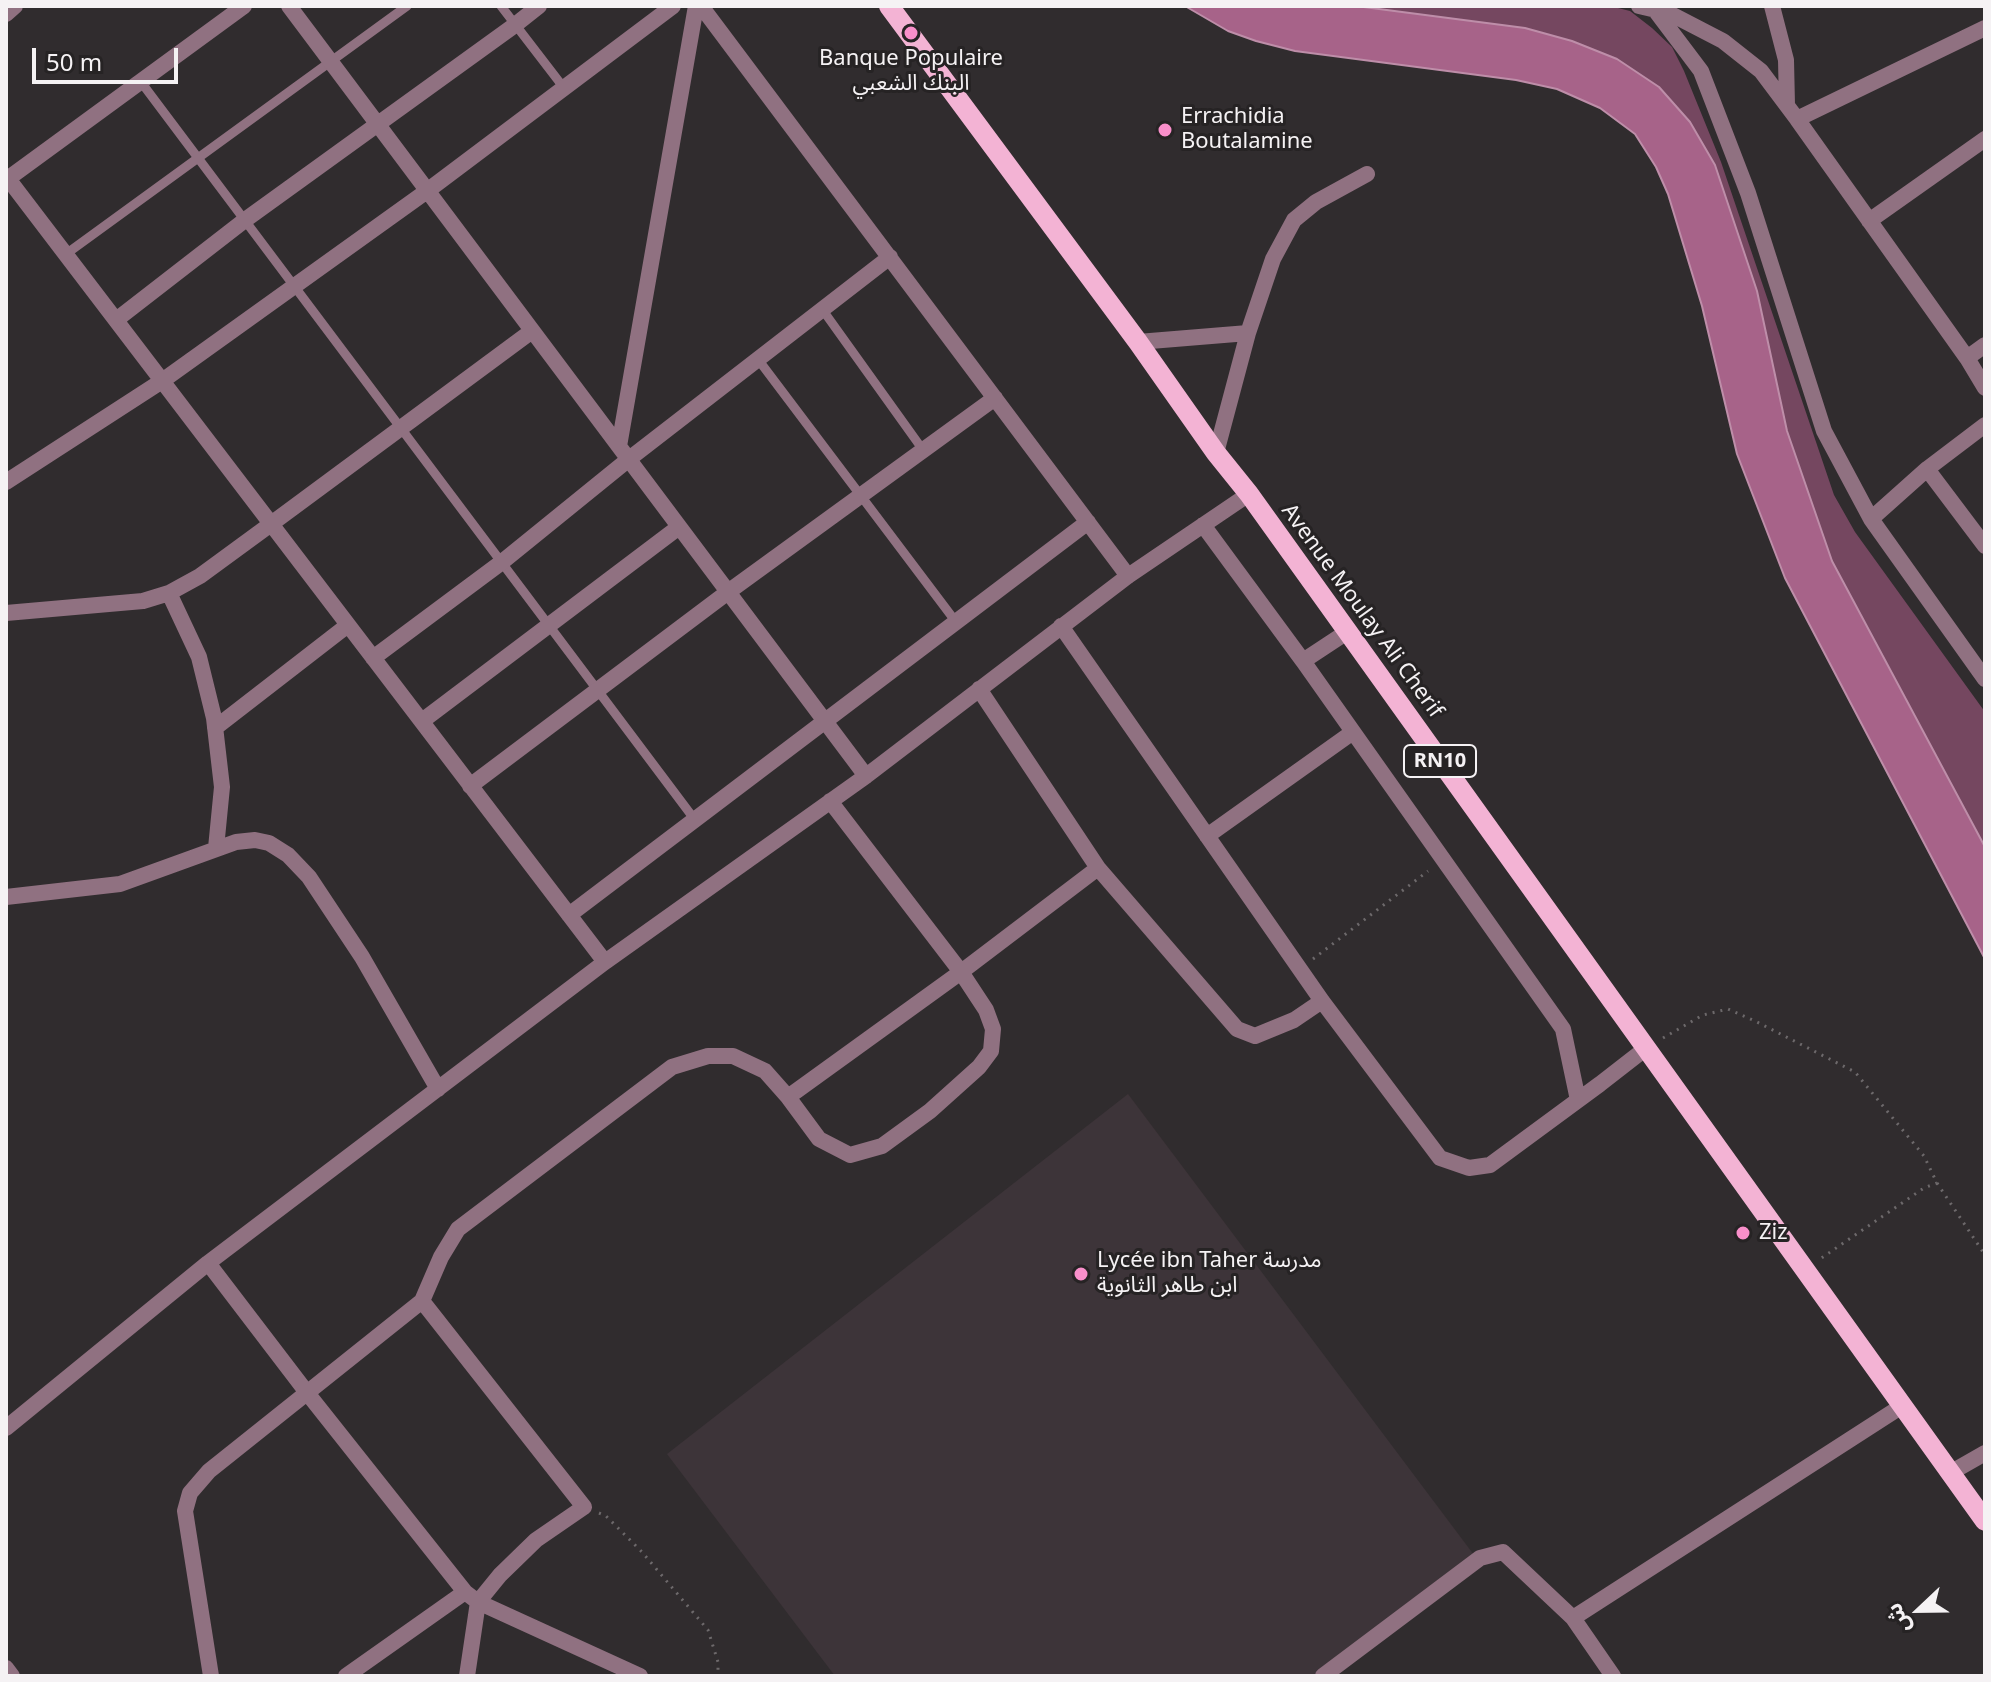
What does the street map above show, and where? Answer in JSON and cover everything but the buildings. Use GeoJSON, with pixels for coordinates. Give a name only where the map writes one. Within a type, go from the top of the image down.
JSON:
{"type":"FeatureCollection","features":[{"type":"Feature","properties":{"kind":"main road","name":"Avenue Moulay Ali Cherif"},"geometry":{"type":"LineString","coordinates":[[889,6],[1249,494],[1985,1521]]}},
{"type":"Feature","properties":{"kind":"street"},"geometry":{"type":"LineString","coordinates":[[244,6],[7,178],[605,962]]}},
{"type":"Feature","properties":{"kind":"street"},"geometry":{"type":"LineString","coordinates":[[289,6],[866,776]]}},
{"type":"Feature","properties":{"kind":"street"},"geometry":{"type":"LineString","coordinates":[[116,320],[245,220],[539,6]]}},
{"type":"Feature","properties":{"kind":"street"},"geometry":{"type":"LineString","coordinates":[[6,482],[162,381],[427,191],[673,6]]}},
{"type":"Feature","properties":{"kind":"street"},"geometry":{"type":"LineString","coordinates":[[699,6],[1128,576]]}},
{"type":"Feature","properties":{"kind":"street"},"geometry":{"type":"LineString","coordinates":[[624,453],[699,6]]}},
{"type":"Feature","properties":{"kind":"street"},"geometry":{"type":"LineString","coordinates":[[1772,6],[1786,60],[1792,112]]}},
{"type":"Feature","properties":{"kind":"street"},"geometry":{"type":"LineString","coordinates":[[1662,9],[1723,41],[1761,71],[1967,358],[1985,388]]}},
{"type":"Feature","properties":{"kind":"street"},"geometry":{"type":"LineString","coordinates":[[1662,9],[1701,71],[1748,193],[1824,431],[1871,519],[1985,679]]}},
{"type":"Feature","properties":{"kind":"street"},"geometry":{"type":"LineString","coordinates":[[1792,112],[1985,28]]}},
{"type":"Feature","properties":{"kind":"street"},"geometry":{"type":"LineString","coordinates":[[1869,221],[1985,139]]}},
{"type":"Feature","properties":{"kind":"street"},"geometry":{"type":"LineString","coordinates":[[1216,453],[1248,333],[1273,259],[1294,220],[1316,202],[1367,174]]}},
{"type":"Feature","properties":{"kind":"street"},"geometry":{"type":"LineString","coordinates":[[373,658],[502,562],[624,453],[757,358],[890,257]]}},
{"type":"Feature","properties":{"kind":"street"},"geometry":{"type":"LineString","coordinates":[[6,613],[143,601],[169,593],[200,576],[532,331]]}},
{"type":"Feature","properties":{"kind":"street"},"geometry":{"type":"LineString","coordinates":[[1138,342],[1248,333]]}},
{"type":"Feature","properties":{"kind":"street"},"geometry":{"type":"LineString","coordinates":[[1967,358],[1985,345]]}},
{"type":"Feature","properties":{"kind":"street"},"geometry":{"type":"LineString","coordinates":[[470,786],[728,592],[995,398]]}},
{"type":"Feature","properties":{"kind":"street"},"geometry":{"type":"LineString","coordinates":[[1871,519],[1927,469],[1985,425]]}},
{"type":"Feature","properties":{"kind":"street"},"geometry":{"type":"LineString","coordinates":[[1927,469],[1985,546]]}},
{"type":"Feature","properties":{"kind":"street"},"geometry":{"type":"LineString","coordinates":[[9,1424],[208,1263],[605,962],[866,776],[1128,576],[1249,494]]}},
{"type":"Feature","properties":{"kind":"street"},"geometry":{"type":"LineString","coordinates":[[569,915],[1088,522]]}},
{"type":"Feature","properties":{"kind":"street"},"geometry":{"type":"LineString","coordinates":[[1203,525],[1563,1029],[1578,1100]]}},
{"type":"Feature","properties":{"kind":"street"},"geometry":{"type":"LineString","coordinates":[[422,721],[679,527]]}},
{"type":"Feature","properties":{"kind":"street"},"geometry":{"type":"LineString","coordinates":[[169,593],[199,657],[215,728],[222,787],[216,848]]}},
{"type":"Feature","properties":{"kind":"street"},"geometry":{"type":"LineString","coordinates":[[215,728],[348,625]]}},
{"type":"Feature","properties":{"kind":"street"},"geometry":{"type":"LineString","coordinates":[[1061,626],[1322,1001],[1440,1158],[1469,1168],[1490,1165],[1645,1049]]}},
{"type":"Feature","properties":{"kind":"street"},"geometry":{"type":"LineString","coordinates":[[1303,661],[1347,632]]}},
{"type":"Feature","properties":{"kind":"street"},"geometry":{"type":"LineString","coordinates":[[979,689],[1098,868],[1237,1029],[1255,1036],[1294,1020],[1322,1001]]}},
{"type":"Feature","properties":{"kind":"street"},"geometry":{"type":"LineString","coordinates":[[1207,836],[1353,732]]}},
{"type":"Feature","properties":{"kind":"street"},"geometry":{"type":"LineString","coordinates":[[211,1676],[185,1511],[190,1493],[209,1471],[422,1301],[441,1257],[458,1229],[672,1067],[708,1056],[733,1056],[765,1071],[819,1139],[850,1155],[882,1146],[930,1111],[979,1067],[991,1051],[993,1029],[986,1010],[961,972],[830,801]]}},
{"type":"Feature","properties":{"kind":"street"},"geometry":{"type":"LineString","coordinates":[[6,897],[120,884],[236,842],[255,840],[269,843],[288,855],[309,877],[362,957],[438,1089]]}},
{"type":"Feature","properties":{"kind":"street"},"geometry":{"type":"LineString","coordinates":[[788,1097],[1098,868]]}},
{"type":"Feature","properties":{"kind":"street"},"geometry":{"type":"LineString","coordinates":[[208,1263],[308,1394],[471,1597],[640,1676]]}},
{"type":"Feature","properties":{"kind":"street"},"geometry":{"type":"LineString","coordinates":[[346,1676],[471,1597],[500,1575],[536,1540],[584,1507],[422,1301]]}},
{"type":"Feature","properties":{"kind":"street"},"geometry":{"type":"LineString","coordinates":[[1573,1618],[1902,1406]]}},
{"type":"Feature","properties":{"kind":"street"},"geometry":{"type":"LineString","coordinates":[[1950,1473],[1985,1453]]}},
{"type":"Feature","properties":{"kind":"street"},"geometry":{"type":"LineString","coordinates":[[1323,1676],[1480,1558],[1503,1552],[1573,1618],[1613,1676]]}},
{"type":"Feature","properties":{"kind":"street"},"geometry":{"type":"LineString","coordinates":[[467,1676],[471,1597]]}},
{"type":"Feature","properties":{"kind":"street"},"geometry":{"type":"LineString","coordinates":[[6,1668],[12,1676]]}},
{"type":"Feature","properties":{"kind":"lane"},"geometry":{"type":"LineString","coordinates":[[66,254],[407,6]]}},
{"type":"Feature","properties":{"kind":"lane"},"geometry":{"type":"LineString","coordinates":[[501,6],[564,88]]}},
{"type":"Feature","properties":{"kind":"lane"},"geometry":{"type":"LineString","coordinates":[[141,82],[695,820]]}},
{"type":"Feature","properties":{"kind":"lane"},"geometry":{"type":"LineString","coordinates":[[822,309],[923,450]]}},
{"type":"Feature","properties":{"kind":"lane"},"geometry":{"type":"LineString","coordinates":[[757,358],[956,622]]}},
{"type":"Feature","properties":{"kind":"path"},"geometry":{"type":"LineString","coordinates":[[1300,969],[1443,859]]}},
{"type":"Feature","properties":{"kind":"path"},"geometry":{"type":"LineString","coordinates":[[1645,1049],[1703,1015],[1728,1009],[1855,1072],[1924,1156],[1937,1183],[1985,1255]]}},
{"type":"Feature","properties":{"kind":"path"},"geometry":{"type":"LineString","coordinates":[[1804,1270],[1924,1188],[1937,1183]]}},
{"type":"Feature","properties":{"kind":"path"},"geometry":{"type":"LineString","coordinates":[[584,1507],[606,1516],[642,1552],[708,1630],[718,1662],[718,1676]]}},
{"type":"Feature","properties":{"kind":"shaded area"},"geometry":{"type":"Polygon","coordinates":[[[1185,6],[1356,6],[1525,28],[1572,41],[1617,59],[1659,87],[1690,122],[1715,165],[1757,291],[1787,431],[1832,561],[1985,847],[1985,959],[1785,578],[1737,454],[1702,306],[1668,194],[1656,167],[1635,134],[1600,108],[1557,89],[1516,80],[1295,51],[1228,31],[1185,6]]]}},
{"type":"Feature","properties":{"kind":"shaded area"},"geometry":{"type":"Polygon","coordinates":[[[1356,6],[1610,6],[1630,11],[1672,47],[1721,162],[1834,495],[1855,532],[1985,712],[1985,847],[1832,561],[1787,431],[1757,291],[1715,165],[1690,122],[1659,87],[1617,59],[1525,28],[1356,6]]]}},
{"type":"Feature","properties":{"kind":"shaded area","name":"Lycée ibn Taher مدرسة ابن طاهر الثانوية"},"geometry":{"type":"Polygon","coordinates":[[[1128,1094],[1477,1559],[1315,1676],[835,1676],[667,1454],[1128,1094]]]}},
{"type":"Feature","properties":{"kind":"place","name":"Banque Populaire البنك الشعبي"},"geometry":{"type":"Point","coordinates":[911,33]}},
{"type":"Feature","properties":{"kind":"place","name":"Errachidia Boutalamine"},"geometry":{"type":"Point","coordinates":[1165,130]}},
{"type":"Feature","properties":{"kind":"place","name":"Ziz"},"geometry":{"type":"Point","coordinates":[1743,1233]}},
{"type":"Feature","properties":{"kind":"place","name":"Lycée ibn Taher مدرسة ابن طاهر الثانوية"},"geometry":{"type":"Point","coordinates":[1081,1274]}}]}
